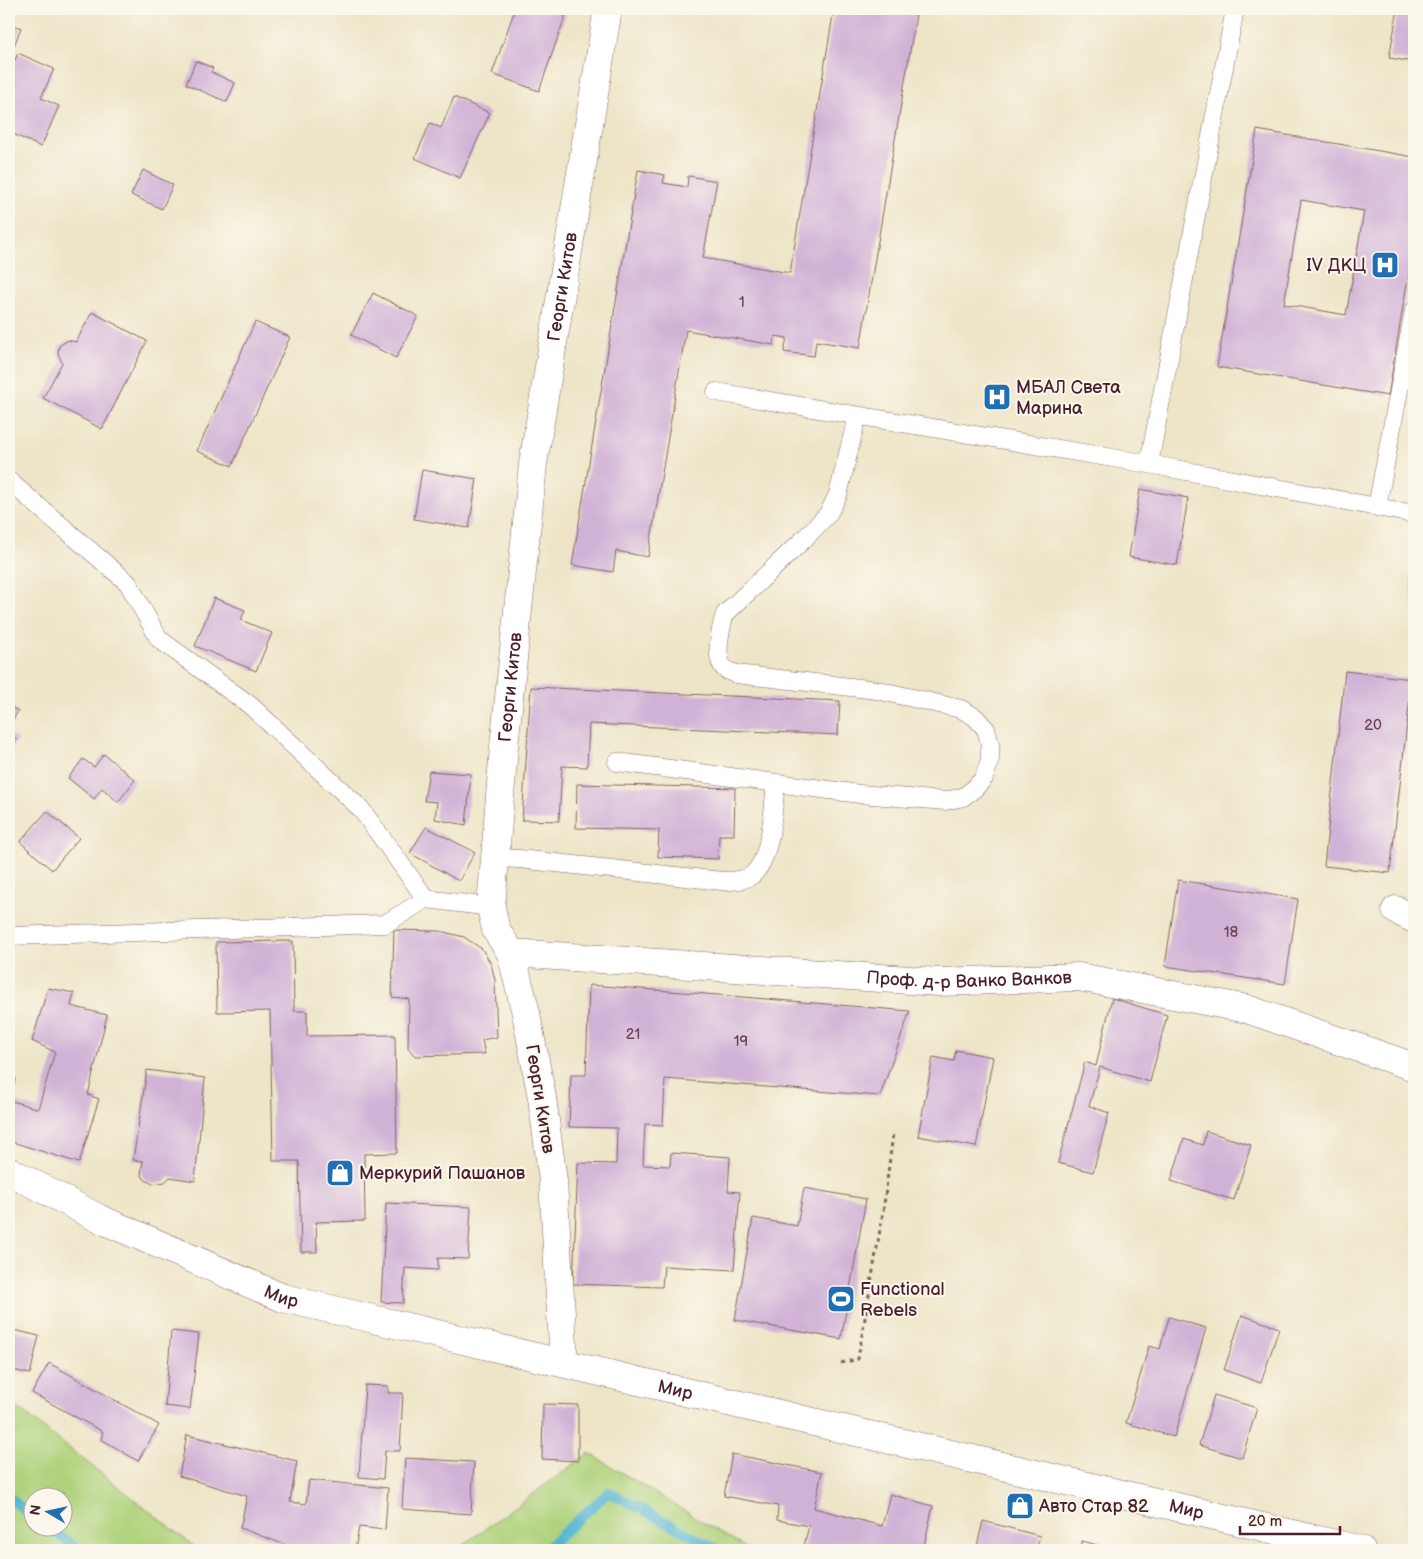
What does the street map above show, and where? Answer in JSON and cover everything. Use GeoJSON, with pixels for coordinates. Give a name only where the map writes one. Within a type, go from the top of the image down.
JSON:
{"type":"FeatureCollection","features":[{"type":"Feature","properties":{"kind":"street","name":"Георги Китов"},"geometry":{"type":"LineString","coordinates":[[564,1363],[553,1181],[542,1098],[526,1014],[511,952],[496,930],[490,907],[504,747],[533,464],[608,9]]}},
{"type":"Feature","properties":{"kind":"street","name":"Проф. д-р Ванко Ванков"},"geometry":{"type":"LineString","coordinates":[[511,952],[939,982],[1079,977],[1247,1009],[1414,1067]]}},
{"type":"Feature","properties":{"kind":"street","name":"Мир"},"geometry":{"type":"LineString","coordinates":[[9,1171],[98,1218],[283,1298],[1361,1550]]}},
{"type":"Feature","properties":{"kind":"lane"},"geometry":{"type":"LineString","coordinates":[[1149,464],[1235,9]]}},
{"type":"Feature","properties":{"kind":"lane"},"geometry":{"type":"LineString","coordinates":[[1377,507],[1414,311]]}},
{"type":"Feature","properties":{"kind":"lane"},"geometry":{"type":"LineString","coordinates":[[716,392],[857,417],[1149,464],[1414,514]]}},
{"type":"Feature","properties":{"kind":"lane"},"geometry":{"type":"LineString","coordinates":[[617,762],[860,794],[944,801],[963,797],[974,790],[984,778],[990,759],[990,744],[986,729],[975,717],[961,709],[877,690],[736,674],[724,668],[718,657],[721,627],[726,614],[828,514],[838,495],[857,417]]}},
{"type":"Feature","properties":{"kind":"lane"},"geometry":{"type":"LineString","coordinates":[[9,481],[128,583],[159,640],[251,706],[361,809],[426,899]]}},
{"type":"Feature","properties":{"kind":"lane"},"geometry":{"type":"LineString","coordinates":[[495,858],[722,881],[738,880],[752,874],[762,862],[767,847],[776,783]]}},
{"type":"Feature","properties":{"kind":"lane"},"geometry":{"type":"LineString","coordinates":[[9,936],[385,924],[426,899],[490,907]]}},
{"type":"Feature","properties":{"kind":"path"},"geometry":{"type":"LineString","coordinates":[[841,1363],[858,1359],[883,1212],[893,1134]]}},
{"type":"Feature","properties":{"kind":"green space"},"geometry":{"type":"Polygon","coordinates":[[[9,1401],[199,1550],[9,1550],[9,1401]]]}},
{"type":"Feature","properties":{"kind":"green space"},"geometry":{"type":"Polygon","coordinates":[[[589,1453],[749,1550],[456,1550],[589,1453]]]}},
{"type":"Feature","properties":{"kind":"building"},"geometry":{"type":"Polygon","coordinates":[[[515,9],[551,9],[566,14],[539,91],[492,74],[515,9]]]}},
{"type":"Feature","properties":{"kind":"building"},"geometry":{"type":"Polygon","coordinates":[[[834,9],[895,9],[895,12],[916,15],[860,348],[816,341],[814,356],[784,352],[787,338],[775,336],[774,345],[686,330],[648,557],[616,551],[613,572],[572,565],[638,170],[665,175],[663,183],[687,187],[688,176],[717,181],[703,258],[790,273],[834,9]]]}},
{"type":"Feature","properties":{"kind":"building"},"geometry":{"type":"Polygon","coordinates":[[[1398,9],[1414,9],[1414,62],[1389,58],[1398,9]]]}},
{"type":"Feature","properties":{"kind":"building"},"geometry":{"type":"Polygon","coordinates":[[[9,23],[21,28],[9,59],[9,23]]]}},
{"type":"Feature","properties":{"kind":"building"},"geometry":{"type":"Polygon","coordinates":[[[18,53],[54,69],[41,98],[59,106],[41,147],[9,132],[9,63],[13,64],[18,53]]]}},
{"type":"Feature","properties":{"kind":"building"},"geometry":{"type":"Polygon","coordinates":[[[196,61],[213,68],[211,72],[235,83],[227,102],[186,84],[196,61]]]}},
{"type":"Feature","properties":{"kind":"building"},"geometry":{"type":"Polygon","coordinates":[[[454,97],[490,113],[460,178],[415,158],[430,123],[441,128],[454,97]]]}},
{"type":"Feature","properties":{"kind":"building"},"geometry":{"type":"Polygon","coordinates":[[[1257,130],[1414,157],[1414,242],[1388,396],[1217,367],[1257,130]],[[1301,200],[1284,304],[1346,315],[1364,211],[1301,200]]]}},
{"type":"Feature","properties":{"kind":"building"},"geometry":{"type":"Polygon","coordinates":[[[143,170],[173,185],[162,209],[131,195],[143,170]]]}},
{"type":"Feature","properties":{"kind":"building"},"geometry":{"type":"Polygon","coordinates":[[[373,293],[418,316],[396,358],[351,335],[373,293]]]}},
{"type":"Feature","properties":{"kind":"building"},"geometry":{"type":"Polygon","coordinates":[[[92,312],[147,341],[102,429],[43,398],[62,363],[58,353],[59,346],[68,340],[76,342],[92,312]]]}},
{"type":"Feature","properties":{"kind":"building"},"geometry":{"type":"Polygon","coordinates":[[[255,322],[290,337],[232,466],[197,451],[255,322]]]}},
{"type":"Feature","properties":{"kind":"building"},"geometry":{"type":"Polygon","coordinates":[[[422,470],[477,479],[469,528],[414,519],[422,470]]]}},
{"type":"Feature","properties":{"kind":"building"},"geometry":{"type":"Polygon","coordinates":[[[1140,489],[1188,498],[1177,565],[1129,557],[1140,489]]]}},
{"type":"Feature","properties":{"kind":"building"},"geometry":{"type":"Polygon","coordinates":[[[1414,575],[1414,605],[1413,605],[1411,576],[1414,575]]]}},
{"type":"Feature","properties":{"kind":"building"},"geometry":{"type":"Polygon","coordinates":[[[214,598],[245,610],[241,620],[272,633],[256,671],[195,646],[214,598]]]}},
{"type":"Feature","properties":{"kind":"building"},"geometry":{"type":"Polygon","coordinates":[[[1345,671],[1412,679],[1390,873],[1324,866],[1345,671]]]}},
{"type":"Feature","properties":{"kind":"building"},"geometry":{"type":"Polygon","coordinates":[[[531,687],[840,701],[838,735],[589,724],[587,767],[562,766],[559,821],[522,820],[531,687]]]}},
{"type":"Feature","properties":{"kind":"building"},"geometry":{"type":"Polygon","coordinates":[[[9,706],[18,711],[9,727],[9,706]]]}},
{"type":"Feature","properties":{"kind":"building"},"geometry":{"type":"Polygon","coordinates":[[[9,734],[17,739],[9,753],[9,734]]]}},
{"type":"Feature","properties":{"kind":"building"},"geometry":{"type":"Polygon","coordinates":[[[104,754],[135,780],[118,802],[102,788],[94,799],[68,778],[83,759],[94,767],[104,754]]]}},
{"type":"Feature","properties":{"kind":"building"},"geometry":{"type":"Polygon","coordinates":[[[429,771],[471,774],[466,825],[435,819],[437,802],[424,801],[429,771]]]}},
{"type":"Feature","properties":{"kind":"building"},"geometry":{"type":"Polygon","coordinates":[[[577,784],[735,788],[734,835],[719,835],[718,859],[658,857],[659,830],[576,828],[577,784]]]}},
{"type":"Feature","properties":{"kind":"building"},"geometry":{"type":"Polygon","coordinates":[[[47,811],[79,838],[52,870],[20,842],[47,811]]]}},
{"type":"Feature","properties":{"kind":"building"},"geometry":{"type":"Polygon","coordinates":[[[426,827],[475,852],[459,881],[410,853],[426,827]]]}},
{"type":"Feature","properties":{"kind":"building"},"geometry":{"type":"Polygon","coordinates":[[[1178,880],[1298,899],[1285,984],[1165,966],[1178,880]]]}},
{"type":"Feature","properties":{"kind":"building"},"geometry":{"type":"Polygon","coordinates":[[[394,930],[440,931],[464,937],[482,949],[491,964],[495,980],[497,1037],[482,1040],[485,1054],[415,1056],[408,1048],[409,999],[392,997],[394,930]]]}},
{"type":"Feature","properties":{"kind":"building"},"geometry":{"type":"Polygon","coordinates":[[[293,941],[294,1011],[307,1011],[307,1036],[395,1035],[397,1153],[364,1154],[365,1221],[316,1222],[317,1252],[301,1252],[299,1161],[273,1161],[270,1011],[217,1012],[216,942],[293,941]]]}},
{"type":"Feature","properties":{"kind":"building"},"geometry":{"type":"Polygon","coordinates":[[[589,985],[910,1011],[880,1096],[665,1079],[663,1125],[645,1124],[643,1165],[670,1166],[671,1153],[730,1157],[728,1191],[740,1192],[734,1270],[664,1266],[662,1287],[573,1284],[578,1163],[616,1164],[617,1128],[569,1127],[571,1075],[586,1075],[589,985]]]}},
{"type":"Feature","properties":{"kind":"building"},"geometry":{"type":"Polygon","coordinates":[[[48,988],[74,993],[71,1006],[107,1015],[88,1095],[99,1099],[79,1163],[9,1141],[9,1100],[38,1109],[55,1052],[32,1041],[48,988]]]}},
{"type":"Feature","properties":{"kind":"building"},"geometry":{"type":"Polygon","coordinates":[[[1112,998],[1167,1015],[1150,1082],[1100,1067],[1089,1106],[1109,1113],[1093,1172],[1058,1163],[1085,1062],[1096,1066],[1112,998]]]}},
{"type":"Feature","properties":{"kind":"building"},"geometry":{"type":"Polygon","coordinates":[[[956,1050],[993,1057],[976,1147],[918,1136],[933,1057],[954,1061],[956,1050]]]}},
{"type":"Feature","properties":{"kind":"building"},"geometry":{"type":"Polygon","coordinates":[[[147,1070],[205,1078],[195,1181],[170,1177],[165,1182],[153,1184],[145,1180],[141,1174],[143,1161],[133,1160],[147,1070]]]}},
{"type":"Feature","properties":{"kind":"building"},"geometry":{"type":"Polygon","coordinates":[[[9,1075],[16,1078],[9,1100],[9,1075]]]}},
{"type":"Feature","properties":{"kind":"building"},"geometry":{"type":"Polygon","coordinates":[[[1206,1131],[1251,1145],[1234,1200],[1171,1181],[1184,1139],[1203,1145],[1206,1131]]]}},
{"type":"Feature","properties":{"kind":"building"},"geometry":{"type":"Polygon","coordinates":[[[804,1188],[866,1199],[841,1339],[735,1320],[753,1218],[797,1226],[804,1188]]]}},
{"type":"Feature","properties":{"kind":"building"},"geometry":{"type":"Polygon","coordinates":[[[386,1203],[471,1207],[468,1259],[438,1258],[438,1270],[405,1268],[403,1303],[381,1302],[386,1203]]]}},
{"type":"Feature","properties":{"kind":"building"},"geometry":{"type":"Polygon","coordinates":[[[1242,1315],[1279,1328],[1261,1383],[1224,1370],[1242,1315]]]}},
{"type":"Feature","properties":{"kind":"building"},"geometry":{"type":"Polygon","coordinates":[[[1169,1317],[1206,1328],[1174,1437],[1126,1423],[1149,1346],[1160,1349],[1169,1317]]]}},
{"type":"Feature","properties":{"kind":"building"},"geometry":{"type":"Polygon","coordinates":[[[9,1329],[39,1336],[30,1374],[9,1369],[9,1329]]]}},
{"type":"Feature","properties":{"kind":"building"},"geometry":{"type":"Polygon","coordinates":[[[171,1331],[199,1334],[190,1409],[165,1406],[171,1331]]]}},
{"type":"Feature","properties":{"kind":"building"},"geometry":{"type":"Polygon","coordinates":[[[49,1363],[159,1425],[138,1461],[101,1439],[103,1432],[32,1393],[49,1363]]]}},
{"type":"Feature","properties":{"kind":"building"},"geometry":{"type":"Polygon","coordinates":[[[365,1385],[388,1386],[388,1393],[403,1393],[400,1451],[385,1451],[383,1479],[359,1477],[365,1385]]]}},
{"type":"Feature","properties":{"kind":"building"},"geometry":{"type":"Polygon","coordinates":[[[1214,1395],[1257,1408],[1242,1458],[1199,1445],[1214,1395]]]}},
{"type":"Feature","properties":{"kind":"building"},"geometry":{"type":"Polygon","coordinates":[[[543,1404],[578,1405],[578,1461],[542,1459],[543,1404]]]}},
{"type":"Feature","properties":{"kind":"building"},"geometry":{"type":"Polygon","coordinates":[[[187,1435],[297,1461],[290,1502],[306,1504],[309,1480],[388,1488],[385,1530],[359,1527],[355,1550],[299,1550],[240,1528],[247,1496],[179,1476],[187,1435]]]}},
{"type":"Feature","properties":{"kind":"building"},"geometry":{"type":"Polygon","coordinates":[[[732,1454],[822,1472],[814,1508],[882,1526],[890,1494],[933,1506],[923,1550],[803,1550],[809,1526],[777,1520],[778,1506],[724,1496],[732,1454]]]}},
{"type":"Feature","properties":{"kind":"building"},"geometry":{"type":"Polygon","coordinates":[[[405,1458],[474,1462],[471,1514],[402,1509],[405,1458]]]}},
{"type":"Feature","properties":{"kind":"building"},"geometry":{"type":"Polygon","coordinates":[[[983,1521],[1040,1536],[1036,1550],[976,1550],[983,1521]]]}},
{"type":"Feature","properties":{"kind":"building"},"geometry":{"type":"Polygon","coordinates":[[[1082,1541],[1117,1550],[1079,1550],[1082,1541]]]}},
{"type":"Feature","properties":{"kind":"waterway"},"geometry":{"type":"LineString","coordinates":[[544,1550],[609,1492],[718,1550]]}},
{"type":"Feature","properties":{"kind":"waterway"},"geometry":{"type":"LineString","coordinates":[[9,1497],[22,1508]]}},
{"type":"Feature","properties":{"kind":"waterway"},"geometry":{"type":"LineString","coordinates":[[60,1536],[79,1550]]}},
{"type":"Feature","properties":{"kind":"place","name":"IV ДКЦ"},"geometry":{"type":"Point","coordinates":[1385,265]}},
{"type":"Feature","properties":{"kind":"place","name":"МБАЛ Света Марина"},"geometry":{"type":"Point","coordinates":[997,397]}},
{"type":"Feature","properties":{"kind":"place","name":"Меркурий Пашанов"},"geometry":{"type":"Point","coordinates":[340,1173]}},
{"type":"Feature","properties":{"kind":"place","name":"Functional Rebels"},"geometry":{"type":"Point","coordinates":[841,1299]}},
{"type":"Feature","properties":{"kind":"place","name":"Авто Стар 82"},"geometry":{"type":"Point","coordinates":[1020,1506]}}]}
